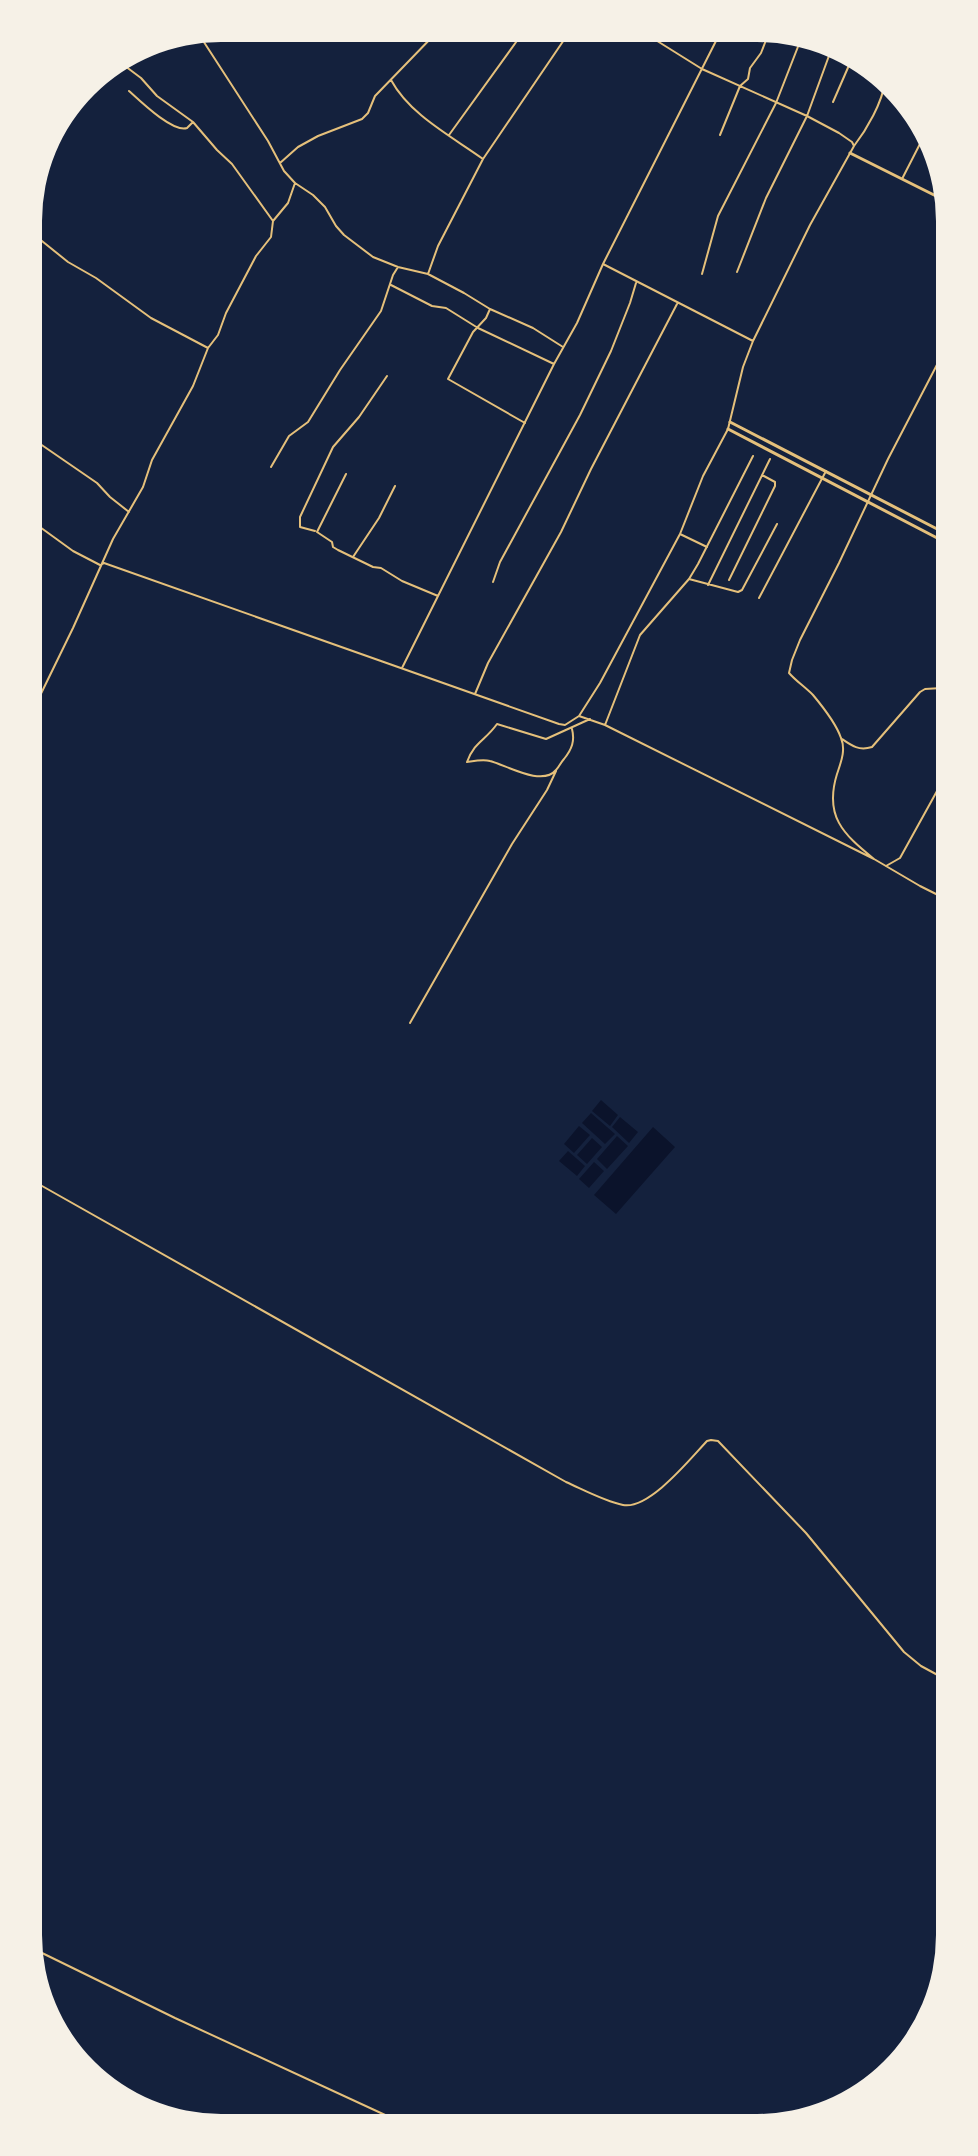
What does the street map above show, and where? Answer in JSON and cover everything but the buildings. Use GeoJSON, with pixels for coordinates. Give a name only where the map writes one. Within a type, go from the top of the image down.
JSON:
{"type":"FeatureCollection","features":[{"type":"Feature","properties":{"kind":"street"},"geometry":{"type":"LineString","coordinates":[[280,163],[298,147],[318,136],[362,119],[368,113],[375,96],[427,42]]}},
{"type":"Feature","properties":{"kind":"street"},"geometry":{"type":"LineString","coordinates":[[450,135],[516,42]]}},
{"type":"Feature","properties":{"kind":"street"},"geometry":{"type":"LineString","coordinates":[[428,274],[438,246],[483,159],[563,42]]}},
{"type":"Feature","properties":{"kind":"street"},"geometry":{"type":"LineString","coordinates":[[660,42],[702,69],[840,133],[854,146]]}},
{"type":"Feature","properties":{"kind":"street"},"geometry":{"type":"LineString","coordinates":[[402,668],[716,42]]}},
{"type":"Feature","properties":{"kind":"street"},"geometry":{"type":"LineString","coordinates":[[720,135],[740,87],[748,79],[750,68],[765,42]]}},
{"type":"Feature","properties":{"kind":"street"},"geometry":{"type":"LineString","coordinates":[[205,43],[280,163],[295,183],[308,191],[325,207],[344,235],[373,257],[398,267],[428,274],[490,309],[533,328],[563,347]]}},
{"type":"Feature","properties":{"kind":"street"},"geometry":{"type":"LineString","coordinates":[[702,274],[718,216],[776,103],[798,47]]}},
{"type":"Feature","properties":{"kind":"street"},"geometry":{"type":"LineString","coordinates":[[737,272],[766,198],[807,116],[829,57]]}},
{"type":"Feature","properties":{"kind":"street"},"geometry":{"type":"LineString","coordinates":[[833,102],[848,67]]}},
{"type":"Feature","properties":{"kind":"street"},"geometry":{"type":"LineString","coordinates":[[128,68],[141,78],[157,96],[193,122],[232,164],[273,221]]}},
{"type":"Feature","properties":{"kind":"street"},"geometry":{"type":"LineString","coordinates":[[391,80],[398,94],[483,159]]}},
{"type":"Feature","properties":{"kind":"street"},"geometry":{"type":"LineString","coordinates":[[129,91],[159,116],[180,129],[188,128],[193,122]]}},
{"type":"Feature","properties":{"kind":"street"},"geometry":{"type":"LineString","coordinates":[[42,529],[72,551],[100,565],[104,563],[565,725],[579,716],[611,664],[680,534],[703,476],[728,429],[743,367],[753,341],[810,225],[884,94]]}},
{"type":"Feature","properties":{"kind":"street"},"geometry":{"type":"LineString","coordinates":[[903,179],[919,146]]}},
{"type":"Feature","properties":{"kind":"street"},"geometry":{"type":"LineString","coordinates":[[850,153],[934,195]]}},
{"type":"Feature","properties":{"kind":"street"},"geometry":{"type":"LineString","coordinates":[[42,691],[104,563],[113,539],[143,487],[152,460],[193,386],[208,348],[218,335],[226,313],[256,256],[270,237],[273,221],[288,204],[295,183]]}},
{"type":"Feature","properties":{"kind":"street"},"geometry":{"type":"LineString","coordinates":[[42,241],[68,262],[96,278],[151,318],[208,348]]}},
{"type":"Feature","properties":{"kind":"street"},"geometry":{"type":"LineString","coordinates":[[603,264],[636,283],[753,341]]}},
{"type":"Feature","properties":{"kind":"street"},"geometry":{"type":"LineString","coordinates":[[271,467],[289,436],[308,422],[340,370],[381,311],[398,267]]}},
{"type":"Feature","properties":{"kind":"street"},"geometry":{"type":"LineString","coordinates":[[493,582],[500,562],[590,395],[622,322],[636,283]]}},
{"type":"Feature","properties":{"kind":"street"},"geometry":{"type":"LineString","coordinates":[[391,285],[432,306],[446,308],[478,328],[554,364]]}},
{"type":"Feature","properties":{"kind":"street"},"geometry":{"type":"LineString","coordinates":[[474,694],[488,663],[561,532],[591,469],[677,304]]}},
{"type":"Feature","properties":{"kind":"street"},"geometry":{"type":"LineString","coordinates":[[490,309],[455,364],[448,380],[525,423]]}},
{"type":"Feature","properties":{"kind":"street"},"geometry":{"type":"LineString","coordinates":[[936,366],[900,434],[869,502],[800,640],[789,673],[812,695],[841,738],[858,749],[864,750],[872,747],[920,692],[925,689],[936,688]]}},
{"type":"Feature","properties":{"kind":"street"},"geometry":{"type":"LineString","coordinates":[[387,376],[359,417],[333,447],[300,517],[300,527],[317,532],[332,542],[333,547],[373,567],[381,568],[402,581],[438,596]]}},
{"type":"Feature","properties":{"kind":"street"},"geometry":{"type":"LineString","coordinates":[[730,422],[936,528]]}},
{"type":"Feature","properties":{"kind":"street"},"geometry":{"type":"LineString","coordinates":[[728,429],[936,537]]}},
{"type":"Feature","properties":{"kind":"street"},"geometry":{"type":"LineString","coordinates":[[42,444],[97,483],[129,512]]}},
{"type":"Feature","properties":{"kind":"street"},"geometry":{"type":"LineString","coordinates":[[605,724],[640,635],[689,579],[753,456]]}},
{"type":"Feature","properties":{"kind":"street"},"geometry":{"type":"LineString","coordinates":[[708,585],[770,459]]}},
{"type":"Feature","properties":{"kind":"street"},"geometry":{"type":"LineString","coordinates":[[759,598],[826,471]]}},
{"type":"Feature","properties":{"kind":"street"},"geometry":{"type":"LineString","coordinates":[[317,532],[346,474]]}},
{"type":"Feature","properties":{"kind":"street"},"geometry":{"type":"LineString","coordinates":[[729,580],[775,486],[775,482],[762,476]]}},
{"type":"Feature","properties":{"kind":"street"},"geometry":{"type":"LineString","coordinates":[[353,557],[379,518],[395,486]]}},
{"type":"Feature","properties":{"kind":"street"},"geometry":{"type":"LineString","coordinates":[[689,579],[738,592],[742,590],[777,524]]}},
{"type":"Feature","properties":{"kind":"street"},"geometry":{"type":"LineString","coordinates":[[680,534],[707,547]]}},
{"type":"Feature","properties":{"kind":"street"},"geometry":{"type":"LineString","coordinates":[[579,716],[605,724],[874,859],[936,894]]}},
{"type":"Feature","properties":{"kind":"street"},"geometry":{"type":"LineString","coordinates":[[556,771],[542,776],[510,771],[487,760],[467,762],[477,742],[487,738],[497,724],[546,739],[591,719]]}},
{"type":"Feature","properties":{"kind":"street"},"geometry":{"type":"LineString","coordinates":[[410,1023],[512,844],[570,752],[574,738],[572,729]]}},
{"type":"Feature","properties":{"kind":"street"},"geometry":{"type":"LineString","coordinates":[[841,738],[843,759],[833,790],[832,805],[843,830],[853,842],[874,859]]}},
{"type":"Feature","properties":{"kind":"street"},"geometry":{"type":"LineString","coordinates":[[886,866],[900,858],[936,793]]}},
{"type":"Feature","properties":{"kind":"street"},"geometry":{"type":"LineString","coordinates":[[42,1186],[566,1482],[602,1498],[624,1505],[640,1502],[657,1491],[707,1442],[718,1441],[806,1533],[904,1652],[921,1666],[936,1674]]}},
{"type":"Feature","properties":{"kind":"street"},"geometry":{"type":"LineString","coordinates":[[44,1954],[175,2018],[382,2114]]}},
{"type":"Feature","properties":{"kind":"water"},"geometry":{"type":"Polygon","coordinates":[[[601,1100],[618,1115],[610,1126],[592,1111],[601,1100]]]}},
{"type":"Feature","properties":{"kind":"water"},"geometry":{"type":"Polygon","coordinates":[[[591,1113],[615,1134],[605,1144],[582,1123],[591,1113]]]}},
{"type":"Feature","properties":{"kind":"water"},"geometry":{"type":"Polygon","coordinates":[[[620,1117],[638,1132],[629,1143],[612,1127],[620,1117]]]}},
{"type":"Feature","properties":{"kind":"water"},"geometry":{"type":"Polygon","coordinates":[[[579,1126],[590,1135],[574,1153],[564,1144],[579,1126]]]}},
{"type":"Feature","properties":{"kind":"water"},"geometry":{"type":"Polygon","coordinates":[[[653,1127],[675,1147],[616,1214],[594,1195],[653,1127]]]}},
{"type":"Feature","properties":{"kind":"water"},"geometry":{"type":"Polygon","coordinates":[[[617,1136],[628,1146],[607,1169],[597,1159],[617,1136]]]}},
{"type":"Feature","properties":{"kind":"water"},"geometry":{"type":"Polygon","coordinates":[[[592,1138],[602,1147],[587,1164],[577,1155],[592,1138]]]}},
{"type":"Feature","properties":{"kind":"water"},"geometry":{"type":"Polygon","coordinates":[[[568,1151],[585,1166],[577,1176],[559,1161],[568,1151]]]}},
{"type":"Feature","properties":{"kind":"water"},"geometry":{"type":"Polygon","coordinates":[[[594,1162],[604,1171],[589,1188],[579,1179],[594,1162]]]}}]}
